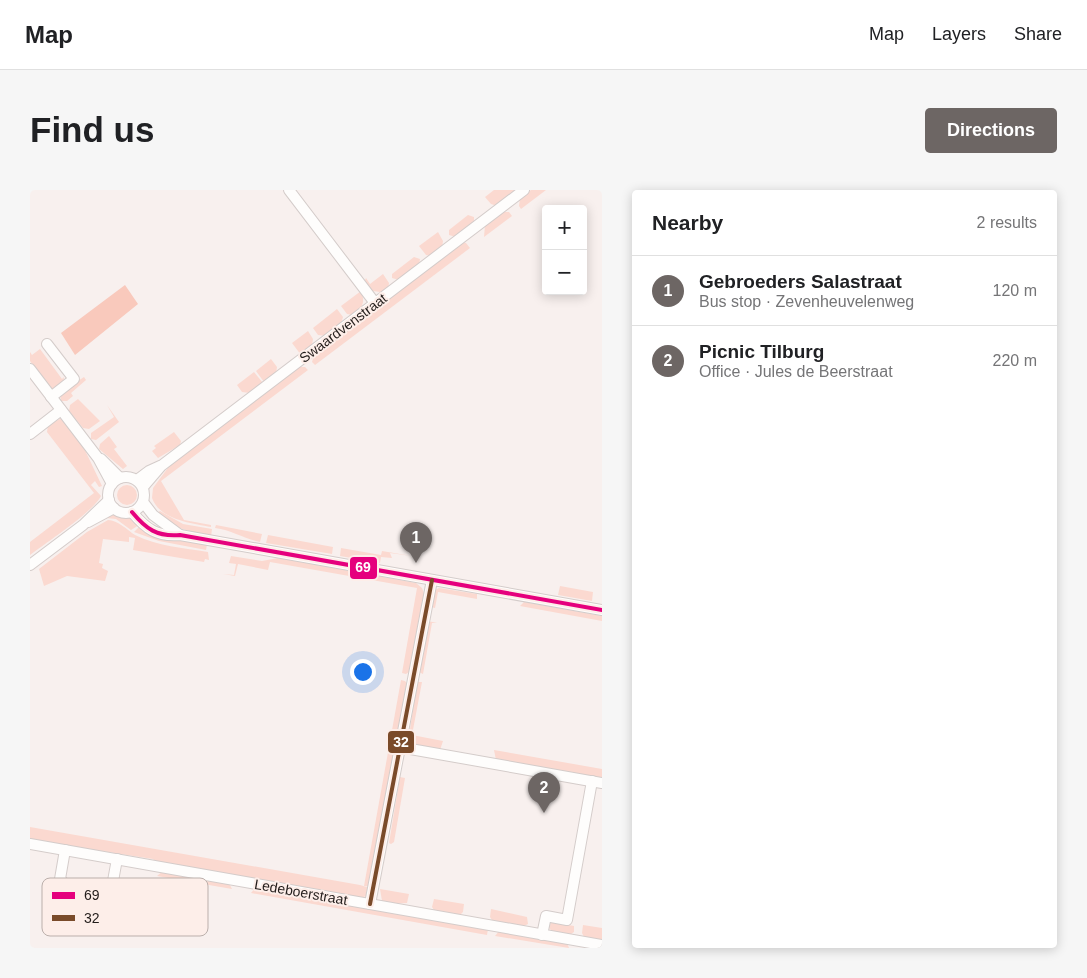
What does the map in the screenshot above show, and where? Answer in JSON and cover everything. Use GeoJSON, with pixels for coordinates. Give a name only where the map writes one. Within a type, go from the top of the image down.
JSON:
{"type":"FeatureCollection","features":[{"type":"Feature","properties":{"kind":"street"},"geometry":{"type":"LineString","coordinates":[[289,190],[375,304]]}},
{"type":"Feature","properties":{"kind":"street","name":"Swaardvenstraat"},"geometry":{"type":"LineString","coordinates":[[140,484],[161,466],[524,190]]}},
{"type":"Feature","properties":{"kind":"street"},"geometry":{"type":"LineString","coordinates":[[47,344],[74,379],[51,396]]}},
{"type":"Feature","properties":{"kind":"street"},"geometry":{"type":"LineString","coordinates":[[30,369],[98,458],[104,460],[116,481]]}},
{"type":"Feature","properties":{"kind":"street"},"geometry":{"type":"LineString","coordinates":[[30,434],[61,410]]}},
{"type":"Feature","properties":{"kind":"street"},"geometry":{"type":"LineString","coordinates":[[143,502],[132,512],[122,512],[111,504],[108,492],[116,481],[126,477],[140,484],[143,502],[153,515],[180,536]]}},
{"type":"Feature","properties":{"kind":"street"},"geometry":{"type":"LineString","coordinates":[[30,565],[111,504]]}},
{"type":"Feature","properties":{"kind":"street"},"geometry":{"type":"LineString","coordinates":[[132,512],[142,524],[155,533],[165,536],[180,536],[602,610]]}},
{"type":"Feature","properties":{"kind":"street"},"geometry":{"type":"LineString","coordinates":[[370,904],[432,580]]}},
{"type":"Feature","properties":{"kind":"street"},"geometry":{"type":"LineString","coordinates":[[399,747],[597,782],[567,920],[546,916],[542,935]]}},
{"type":"Feature","properties":{"kind":"street","name":"Ledeboerstraat"},"geometry":{"type":"LineString","coordinates":[[30,844],[602,946]]}},
{"type":"Feature","properties":{"kind":"street"},"geometry":{"type":"LineString","coordinates":[[60,878],[65,850]]}},
{"type":"Feature","properties":{"kind":"street"},"geometry":{"type":"LineString","coordinates":[[114,878],[117,859]]}},
{"type":"Feature","properties":{"kind":"shaded area"},"geometry":{"type":"Polygon","coordinates":[[[494,190],[519,190],[497,206],[491,204],[485,197],[494,190]]]}},
{"type":"Feature","properties":{"kind":"shaded area"},"geometry":{"type":"Polygon","coordinates":[[[531,190],[546,190],[521,209],[519,206],[520,198],[531,190]]]}},
{"type":"Feature","properties":{"kind":"shaded area"},"geometry":{"type":"Polygon","coordinates":[[[502,212],[509,212],[512,216],[484,237],[485,225],[502,212]]]}},
{"type":"Feature","properties":{"kind":"shaded area"},"geometry":{"type":"Polygon","coordinates":[[[468,215],[474,217],[474,224],[456,237],[449,235],[449,230],[468,215]]]}},
{"type":"Feature","properties":{"kind":"shaded area"},"geometry":{"type":"Polygon","coordinates":[[[438,232],[443,241],[442,248],[431,256],[426,255],[419,246],[438,232]]]}},
{"type":"Feature","properties":{"kind":"shaded area"},"geometry":{"type":"Polygon","coordinates":[[[462,242],[466,243],[470,248],[315,365],[312,362],[314,355],[462,242]]]}},
{"type":"Feature","properties":{"kind":"shaded area"},"geometry":{"type":"Polygon","coordinates":[[[414,257],[420,259],[419,265],[399,280],[392,278],[392,274],[414,257]]]}},
{"type":"Feature","properties":{"kind":"shaded area"},"geometry":{"type":"Polygon","coordinates":[[[383,274],[389,283],[388,289],[380,292],[373,291],[364,282],[366,278],[370,284],[383,274]]]}},
{"type":"Feature","properties":{"kind":"shaded area"},"geometry":{"type":"Polygon","coordinates":[[[125,285],[138,304],[75,355],[61,333],[125,285]]]}},
{"type":"Feature","properties":{"kind":"shaded area"},"geometry":{"type":"Polygon","coordinates":[[[361,291],[363,302],[361,308],[353,315],[347,314],[341,306],[361,291]]]}},
{"type":"Feature","properties":{"kind":"shaded area"},"geometry":{"type":"Polygon","coordinates":[[[337,309],[343,317],[341,324],[326,336],[318,335],[313,328],[337,309]]]}},
{"type":"Feature","properties":{"kind":"shaded area"},"geometry":{"type":"Polygon","coordinates":[[[308,331],[313,339],[312,346],[301,355],[292,343],[308,331]]]}},
{"type":"Feature","properties":{"kind":"shaded area"},"geometry":{"type":"Polygon","coordinates":[[[40,349],[62,379],[64,377],[63,383],[54,389],[51,389],[30,361],[30,352],[32,355],[40,349]]]}},
{"type":"Feature","properties":{"kind":"shaded area"},"geometry":{"type":"Polygon","coordinates":[[[271,359],[277,367],[276,374],[264,382],[256,371],[271,359]]]}},
{"type":"Feature","properties":{"kind":"shaded area"},"geometry":{"type":"Polygon","coordinates":[[[297,367],[305,367],[308,370],[161,481],[184,520],[211,525],[211,527],[186,522],[169,516],[162,511],[152,498],[153,488],[170,465],[297,367]]]}},
{"type":"Feature","properties":{"kind":"shaded area"},"geometry":{"type":"Polygon","coordinates":[[[254,372],[263,383],[250,393],[242,392],[237,385],[254,372]]]}},
{"type":"Feature","properties":{"kind":"shaded area"},"geometry":{"type":"Polygon","coordinates":[[[84,377],[86,380],[71,393],[73,396],[67,401],[61,401],[60,393],[84,377]]]}},
{"type":"Feature","properties":{"kind":"shaded area"},"geometry":{"type":"Polygon","coordinates":[[[78,399],[100,421],[89,429],[83,428],[69,411],[70,405],[78,399]]]}},
{"type":"Feature","properties":{"kind":"shaded area"},"geometry":{"type":"Polygon","coordinates":[[[107,405],[119,422],[96,440],[91,439],[91,433],[114,417],[107,405]]]}},
{"type":"Feature","properties":{"kind":"shaded area"},"geometry":{"type":"Polygon","coordinates":[[[60,419],[64,420],[83,446],[102,486],[99,487],[95,481],[91,485],[101,496],[80,518],[30,555],[30,542],[94,493],[47,432],[48,425],[60,419]]]}},
{"type":"Feature","properties":{"kind":"shaded area"},"geometry":{"type":"Polygon","coordinates":[[[174,432],[181,441],[180,445],[158,458],[152,451],[156,448],[154,446],[174,432]]]}},
{"type":"Feature","properties":{"kind":"shaded area"},"geometry":{"type":"Polygon","coordinates":[[[109,436],[117,447],[114,449],[127,466],[123,469],[99,449],[100,444],[109,436]]]}},
{"type":"Feature","properties":{"kind":"shaded area"},"geometry":{"type":"Polygon","coordinates":[[[123,485],[131,485],[137,491],[137,499],[131,505],[123,505],[117,499],[117,491],[123,485]]]}},
{"type":"Feature","properties":{"kind":"shaded area"},"geometry":{"type":"Polygon","coordinates":[[[160,511],[183,524],[212,529],[211,537],[179,528],[156,514],[160,511]]]}},
{"type":"Feature","properties":{"kind":"shaded area"},"geometry":{"type":"Polygon","coordinates":[[[112,513],[129,517],[139,525],[131,530],[116,519],[106,518],[112,513]]]}},
{"type":"Feature","properties":{"kind":"shaded area"},"geometry":{"type":"Polygon","coordinates":[[[108,520],[112,520],[135,535],[152,542],[208,552],[209,560],[205,559],[204,562],[133,550],[135,538],[129,537],[129,542],[103,539],[99,563],[103,564],[102,568],[108,571],[105,581],[67,576],[44,586],[39,569],[87,532],[108,520]]]}},
{"type":"Feature","properties":{"kind":"shaded area"},"geometry":{"type":"Polygon","coordinates":[[[216,525],[262,534],[260,542],[215,528],[216,525]]]}},
{"type":"Feature","properties":{"kind":"shaded area"},"geometry":{"type":"Polygon","coordinates":[[[140,526],[160,537],[207,545],[206,550],[159,541],[134,532],[140,526]]]}},
{"type":"Feature","properties":{"kind":"shaded area"},"geometry":{"type":"Polygon","coordinates":[[[268,535],[333,547],[332,554],[266,543],[268,535]]]}},
{"type":"Feature","properties":{"kind":"shaded area"},"geometry":{"type":"Polygon","coordinates":[[[341,548],[381,555],[382,551],[412,556],[390,553],[392,558],[381,557],[380,563],[340,556],[341,548]]]}},
{"type":"Feature","properties":{"kind":"shaded area"},"geometry":{"type":"Polygon","coordinates":[[[231,556],[262,561],[278,558],[416,583],[422,588],[425,596],[412,670],[406,674],[402,673],[417,588],[270,562],[268,570],[238,564],[235,576],[223,574],[234,575],[236,564],[229,563],[231,556]]]}},
{"type":"Feature","properties":{"kind":"shaded area"},"geometry":{"type":"Polygon","coordinates":[[[560,586],[593,592],[592,601],[558,595],[560,586]]]}},
{"type":"Feature","properties":{"kind":"shaded area"},"geometry":{"type":"Polygon","coordinates":[[[439,588],[477,594],[477,599],[438,592],[435,608],[431,607],[435,590],[439,588]]]}},
{"type":"Feature","properties":{"kind":"shaded area"},"geometry":{"type":"Polygon","coordinates":[[[524,602],[602,616],[602,621],[520,606],[524,602]]]}},
{"type":"Feature","properties":{"kind":"shaded area"},"geometry":{"type":"Polygon","coordinates":[[[428,621],[437,623],[432,623],[423,674],[419,672],[428,621]]]}},
{"type":"Feature","properties":{"kind":"shaded area"},"geometry":{"type":"Polygon","coordinates":[[[401,680],[405,681],[409,686],[373,887],[364,886],[401,680]]]}},
{"type":"Feature","properties":{"kind":"shaded area"},"geometry":{"type":"Polygon","coordinates":[[[417,682],[422,682],[412,735],[443,741],[440,750],[417,745],[409,736],[417,682]]]}},
{"type":"Feature","properties":{"kind":"shaded area"},"geometry":{"type":"Polygon","coordinates":[[[494,750],[602,769],[602,778],[496,760],[494,750]]]}},
{"type":"Feature","properties":{"kind":"shaded area"},"geometry":{"type":"Polygon","coordinates":[[[400,777],[405,778],[394,842],[391,844],[389,843],[400,777]]]}},
{"type":"Feature","properties":{"kind":"shaded area"},"geometry":{"type":"Polygon","coordinates":[[[30,827],[360,885],[373,889],[367,896],[360,898],[155,862],[153,859],[30,840],[30,827]]]}},
{"type":"Feature","properties":{"kind":"shaded area"},"geometry":{"type":"Polygon","coordinates":[[[163,871],[202,878],[169,878],[157,876],[163,871]]]}},
{"type":"Feature","properties":{"kind":"shaded area"},"geometry":{"type":"Polygon","coordinates":[[[208,879],[229,883],[232,889],[208,885],[208,879]]]}},
{"type":"Feature","properties":{"kind":"shaded area"},"geometry":{"type":"Polygon","coordinates":[[[255,888],[488,929],[487,935],[251,893],[255,888]]]}},
{"type":"Feature","properties":{"kind":"shaded area"},"geometry":{"type":"Polygon","coordinates":[[[380,889],[409,894],[407,903],[387,904],[382,901],[380,889]]]}},
{"type":"Feature","properties":{"kind":"shaded area"},"geometry":{"type":"Polygon","coordinates":[[[434,899],[464,904],[463,912],[460,915],[434,910],[432,907],[434,899]]]}},
{"type":"Feature","properties":{"kind":"shaded area"},"geometry":{"type":"Polygon","coordinates":[[[491,909],[527,917],[528,924],[524,926],[492,920],[490,917],[491,909]]]}},
{"type":"Feature","properties":{"kind":"shaded area"},"geometry":{"type":"Polygon","coordinates":[[[551,922],[574,926],[574,932],[571,934],[552,931],[549,928],[551,922]]]}},
{"type":"Feature","properties":{"kind":"shaded area"},"geometry":{"type":"Polygon","coordinates":[[[583,925],[602,928],[602,940],[584,937],[582,933],[583,925]]]}},
{"type":"Feature","properties":{"kind":"shaded area"},"geometry":{"type":"Polygon","coordinates":[[[499,931],[567,943],[569,948],[495,936],[499,931]]]}},
{"type":"Feature","properties":{"kind":"transit line","name":"69"},"geometry":{"type":"LineString","coordinates":[[132,512],[147,527],[165,535],[180,535],[602,610]]}},
{"type":"Feature","properties":{"kind":"transit line","name":"32"},"geometry":{"type":"LineString","coordinates":[[370,904],[432,580]]}},
{"type":"Feature","properties":{"kind":"place","name":"Gebroeders Salastraat"},"geometry":{"type":"Point","coordinates":[416,563]}},
{"type":"Feature","properties":{"kind":"place","name":"Picnic Tilburg"},"geometry":{"type":"Point","coordinates":[544,813]}}]}
